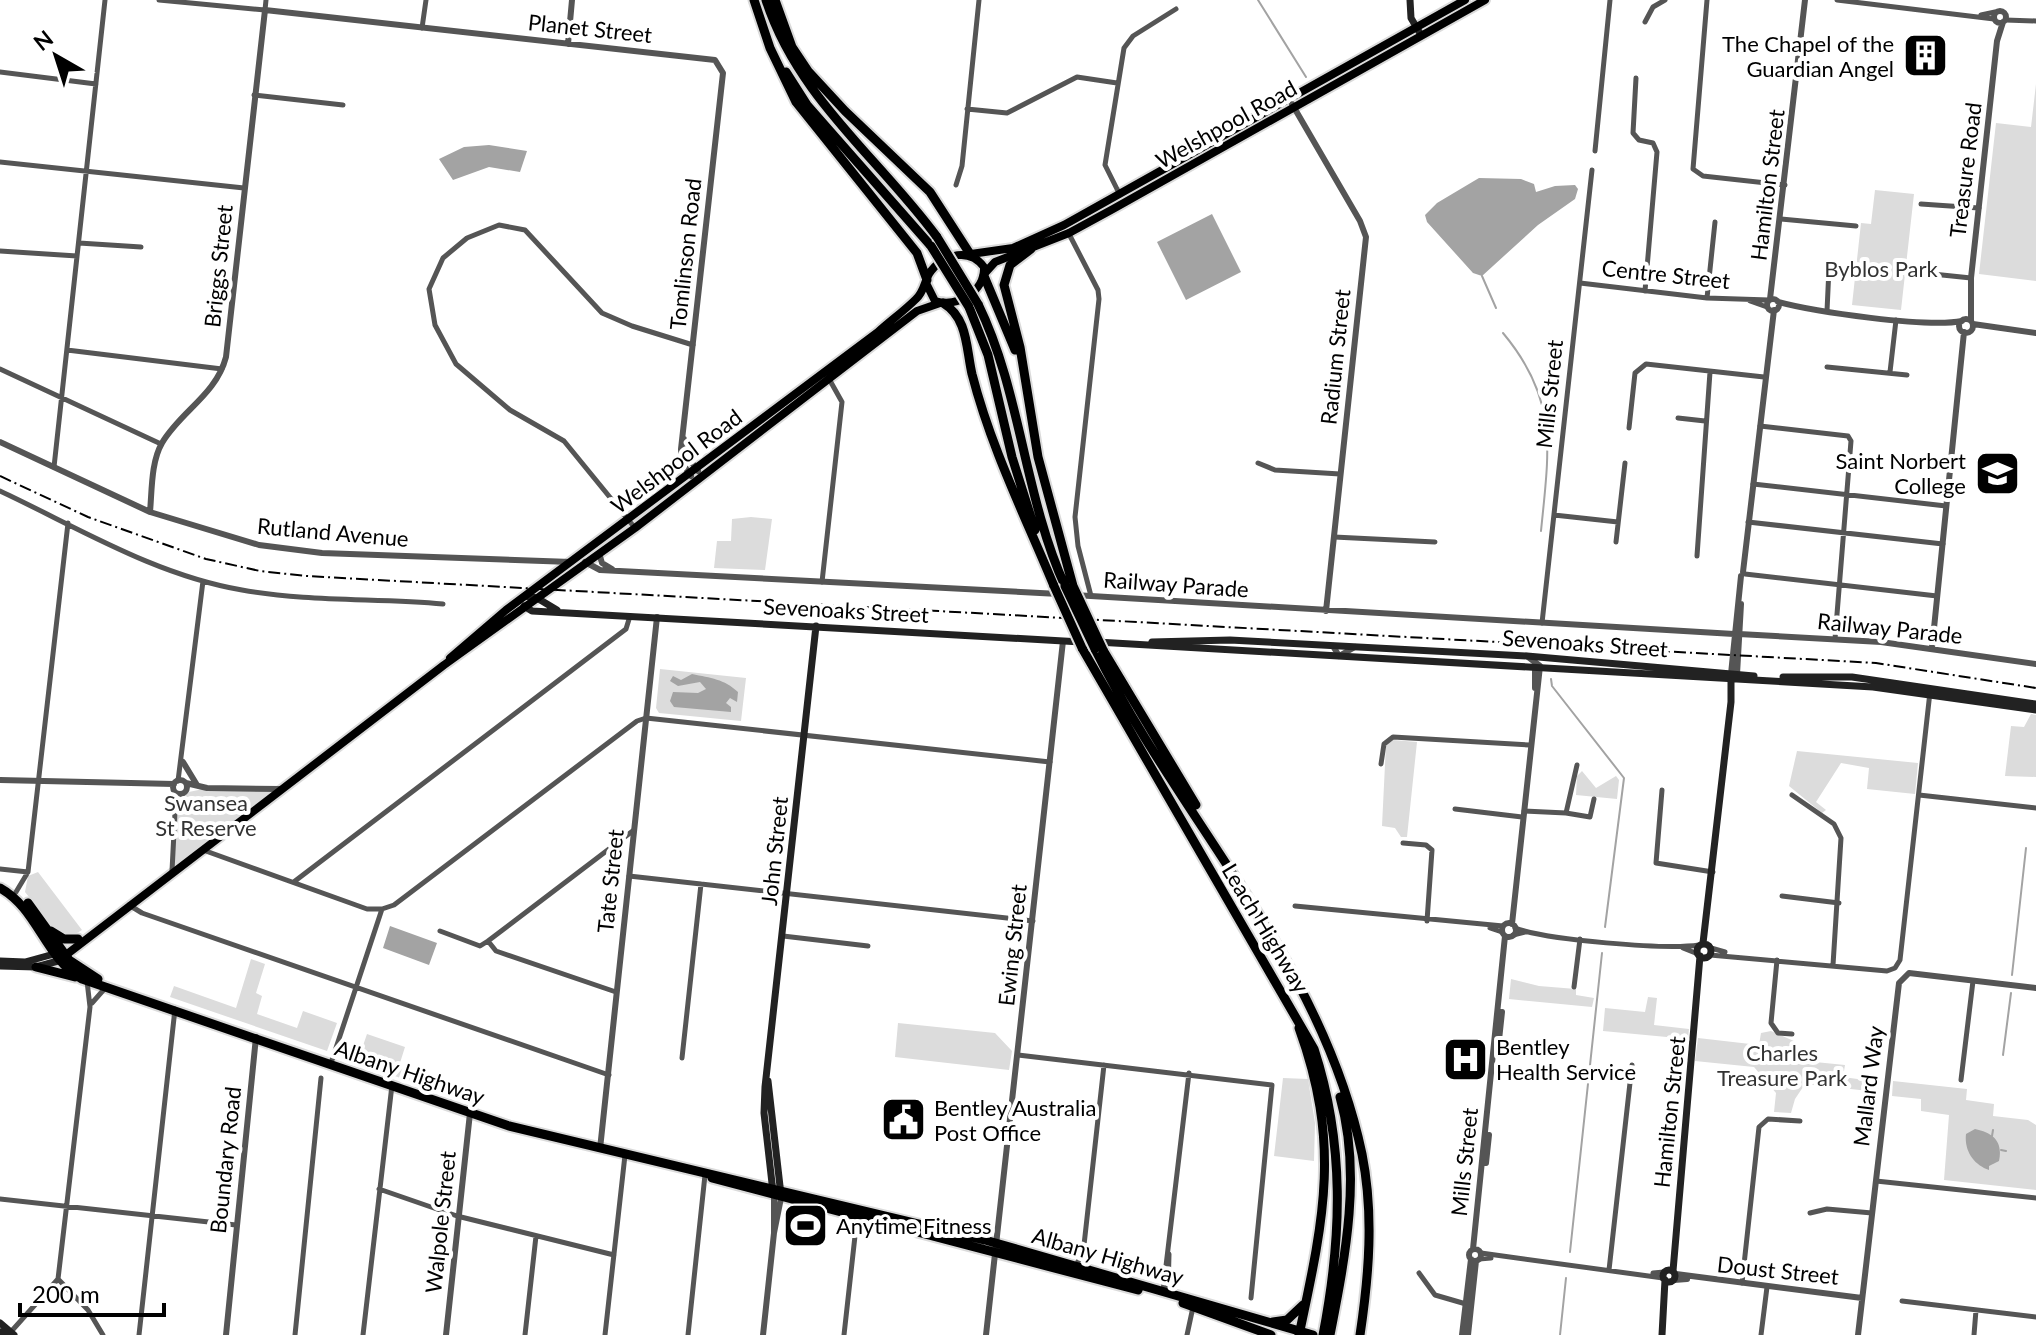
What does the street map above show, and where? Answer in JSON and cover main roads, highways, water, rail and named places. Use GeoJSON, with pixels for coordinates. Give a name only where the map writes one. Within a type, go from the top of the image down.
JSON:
{"type":"FeatureCollection","features":[{"type":"Feature","properties":{"kind":"highway"},"geometry":{"type":"LineString","coordinates":[[754,0],[796,102],[917,253],[925,266],[926,282]]}},
{"type":"Feature","properties":{"kind":"highway"},"geometry":{"type":"LineString","coordinates":[[766,0],[786,50],[809,88],[934,241],[973,306],[1002,370],[1039,519],[1064,586],[1141,729],[1282,953]]}},
{"type":"Feature","properties":{"kind":"highway"},"geometry":{"type":"LineString","coordinates":[[775,0],[792,47],[808,71],[930,192],[970,254]]}},
{"type":"Feature","properties":{"kind":"highway"},"geometry":{"type":"LineString","coordinates":[[761,22],[807,105],[934,241]]}},
{"type":"Feature","properties":{"kind":"highway"},"geometry":{"type":"LineString","coordinates":[[1031,249],[1010,265],[1004,285],[1020,347],[1064,586]]}},
{"type":"Feature","properties":{"kind":"highway"},"geometry":{"type":"LineString","coordinates":[[984,275],[1013,342],[1031,416]]}},
{"type":"Feature","properties":{"kind":"highway"},"geometry":{"type":"LineString","coordinates":[[942,303],[954,310],[962,324],[975,385],[1005,473],[1048,572]]}},
{"type":"Feature","properties":{"kind":"highway"},"geometry":{"type":"LineString","coordinates":[[973,306],[1012,457],[1048,572]]}},
{"type":"Feature","properties":{"kind":"highway","name":"Leach Highway"},"geometry":{"type":"LineString","coordinates":[[1048,572],[1064,586],[1082,648],[1289,1002],[1317,1058],[1335,1142],[1338,1235],[1330,1335]]}},
{"type":"Feature","properties":{"kind":"highway"},"geometry":{"type":"LineString","coordinates":[[1099,649],[1108,659],[1282,953],[1329,1046],[1362,1156],[1369,1232],[1360,1335]]}},
{"type":"Feature","properties":{"kind":"highway"},"geometry":{"type":"LineString","coordinates":[[1108,659],[1141,729]]}},
{"type":"Feature","properties":{"kind":"highway"},"geometry":{"type":"LineString","coordinates":[[0,881],[16,892],[60,938],[82,938]]}},
{"type":"Feature","properties":{"kind":"highway"},"geometry":{"type":"LineString","coordinates":[[0,888],[24,907],[60,955],[84,980]]}},
{"type":"Feature","properties":{"kind":"highway"},"geometry":{"type":"LineString","coordinates":[[43,923],[60,955],[108,986]]}},
{"type":"Feature","properties":{"kind":"highway"},"geometry":{"type":"LineString","coordinates":[[36,967],[108,986]]}},
{"type":"Feature","properties":{"kind":"highway","name":"Albany Highway"},"geometry":{"type":"LineString","coordinates":[[108,986],[470,1113],[705,1175],[727,1176],[857,1218],[1082,1266],[1313,1335]]}},
{"type":"Feature","properties":{"kind":"highway"},"geometry":{"type":"LineString","coordinates":[[1289,1002],[1316,1077],[1325,1136],[1324,1204],[1300,1333]]}},
{"type":"Feature","properties":{"kind":"highway"},"geometry":{"type":"LineString","coordinates":[[1319,1024],[1342,1106],[1350,1186],[1343,1269],[1330,1320]]}},
{"type":"Feature","properties":{"kind":"highway","name":"Albany Highway"},"geometry":{"type":"LineString","coordinates":[[777,1193],[996,1248],[1189,1305],[1271,1335]]}},
{"type":"Feature","properties":{"kind":"highway"},"geometry":{"type":"LineString","coordinates":[[1273,1322],[1295,1316],[1305,1303]]}},
{"type":"Feature","properties":{"kind":"highway"},"geometry":{"type":"LineString","coordinates":[[1364,1308],[1366,1335]]}},
{"type":"Feature","properties":{"kind":"highway","name":"Leach Highway"},"geometry":{"type":"LineString","coordinates":[[1323,1335],[1330,1320]]}},
{"type":"Feature","properties":{"kind":"main road"},"geometry":{"type":"LineString","coordinates":[[1410,0],[1410,13],[1418,31]]}},
{"type":"Feature","properties":{"kind":"main road","name":"Welshpool Road"},"geometry":{"type":"LineString","coordinates":[[984,275],[995,262],[1031,249],[1092,210],[1122,199],[1418,31],[1465,0]]}},
{"type":"Feature","properties":{"kind":"main road","name":"Welshpool Road"},"geometry":{"type":"LineString","coordinates":[[1418,31],[1485,0]]}},
{"type":"Feature","properties":{"kind":"main road","name":"Welshpool Road"},"geometry":{"type":"LineString","coordinates":[[970,254],[1013,248],[1066,229],[1113,209],[1122,199]]}},
{"type":"Feature","properties":{"kind":"main road"},"geometry":{"type":"LineString","coordinates":[[1092,210],[1107,206],[1113,209]]}},
{"type":"Feature","properties":{"kind":"main road"},"geometry":{"type":"LineString","coordinates":[[970,254],[983,266],[980,286],[972,294],[942,303],[930,295],[926,282],[930,271],[942,262],[970,254]]}},
{"type":"Feature","properties":{"kind":"main road","name":"Welshpool Road"},"geometry":{"type":"LineString","coordinates":[[523,601],[537,598],[635,528],[917,298],[926,282]]}},
{"type":"Feature","properties":{"kind":"main road","name":"Welshpool Road"},"geometry":{"type":"LineString","coordinates":[[60,955],[444,665],[571,562],[831,380],[917,311],[942,303]]}},
{"type":"Feature","properties":{"kind":"main road","name":"Sevenoaks Street"},"geometry":{"type":"LineString","coordinates":[[537,598],[559,611]]}},
{"type":"Feature","properties":{"kind":"main road","name":"Sevenoaks Street"},"geometry":{"type":"LineString","coordinates":[[523,601],[532,611],[1734,677],[1852,677],[2036,710]]}},
{"type":"Feature","properties":{"kind":"main road","name":"John Street"},"geometry":{"type":"LineString","coordinates":[[777,1193],[767,1079],[816,626]]}},
{"type":"Feature","properties":{"kind":"main road","name":"Sevenoaks Street"},"geometry":{"type":"LineString","coordinates":[[1130,644],[1201,639],[1547,657],[1734,677]]}},
{"type":"Feature","properties":{"kind":"main road","name":"Hamilton Street"},"geometry":{"type":"LineString","coordinates":[[1662,1335],[1734,677]]}},
{"type":"Feature","properties":{"kind":"main road","name":"Sevenoaks Street"},"geometry":{"type":"LineString","coordinates":[[1930,690],[2036,704]]}},
{"type":"Feature","properties":{"kind":"main road"},"geometry":{"type":"LineString","coordinates":[[0,963],[60,955]]}},
{"type":"Feature","properties":{"kind":"main road"},"geometry":{"type":"LineString","coordinates":[[0,963],[36,967],[60,955]]}},
{"type":"Feature","properties":{"kind":"main road"},"geometry":{"type":"LineString","coordinates":[[0,1323],[8,1334]]}},
{"type":"Feature","properties":{"kind":"waterway"},"geometry":{"type":"LineString","coordinates":[[1258,0],[1306,77]]}},
{"type":"Feature","properties":{"kind":"waterway"},"geometry":{"type":"LineString","coordinates":[[1482,276],[1496,308]]}},
{"type":"Feature","properties":{"kind":"waterway"},"geometry":{"type":"LineString","coordinates":[[1503,333],[1521,357],[1542,404],[1547,450],[1541,531]]}},
{"type":"Feature","properties":{"kind":"waterway"},"geometry":{"type":"LineString","coordinates":[[1551,679],[1552,686],[1624,778],[1605,927]]}},
{"type":"Feature","properties":{"kind":"waterway"},"geometry":{"type":"LineString","coordinates":[[2012,975],[2026,848]]}},
{"type":"Feature","properties":{"kind":"waterway"},"geometry":{"type":"LineString","coordinates":[[1570,1252],[1602,953]]}},
{"type":"Feature","properties":{"kind":"waterway"},"geometry":{"type":"LineString","coordinates":[[2003,1055],[2011,993]]}},
{"type":"Feature","properties":{"kind":"waterway"},"geometry":{"type":"LineString","coordinates":[[1992,1136],[1993,1130]]}},
{"type":"Feature","properties":{"kind":"waterway"},"geometry":{"type":"LineString","coordinates":[[2001,1150],[2006,1151]]}},
{"type":"Feature","properties":{"kind":"waterway"},"geometry":{"type":"LineString","coordinates":[[1560,1335],[1566,1278]]}},
{"type":"Feature","properties":{"kind":"railway"},"geometry":{"type":"LineString","coordinates":[[0,476],[88,517],[206,559],[260,571],[306,576],[1876,663],[2036,688]]}},
{"type":"Feature","properties":{"kind":"place","name":"The Chapel of the Guardian Angel"},"geometry":{"type":"Point","coordinates":[1925,56]}},
{"type":"Feature","properties":{"kind":"place","name":"Saint Norbert College"},"geometry":{"type":"Point","coordinates":[1997,473]}},
{"type":"Feature","properties":{"kind":"place","name":"Bentley Health Service"},"geometry":{"type":"Point","coordinates":[1465,1059]}},
{"type":"Feature","properties":{"kind":"place","name":"Bentley Australia Post Office"},"geometry":{"type":"Point","coordinates":[903,1120]}},
{"type":"Feature","properties":{"kind":"place","name":"Anytime Fitness"},"geometry":{"type":"Point","coordinates":[805,1225]}},
{"type":"Feature","properties":{"kind":"park label","name":"Byblos Park"},"geometry":{"type":"Point","coordinates":[1881,268]}},
{"type":"Feature","properties":{"kind":"park label","name":"Swansea St Reserve"},"geometry":{"type":"Point","coordinates":[206,814]}},
{"type":"Feature","properties":{"kind":"park label","name":"Charles Treasure Park"},"geometry":{"type":"Point","coordinates":[1782,1064]}}]}
